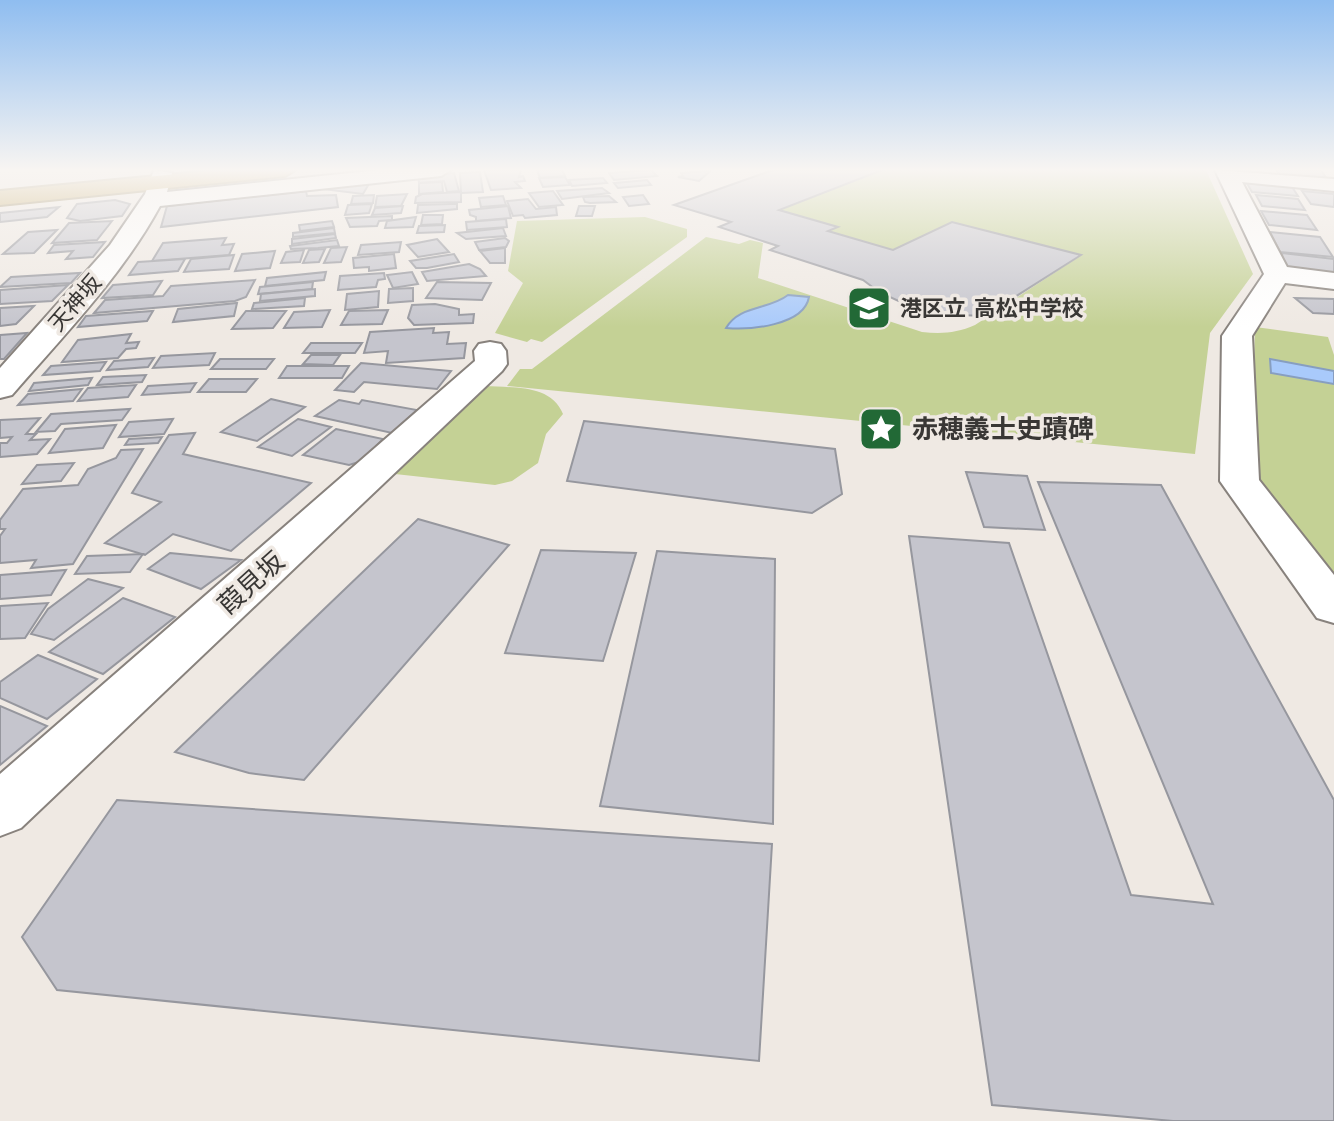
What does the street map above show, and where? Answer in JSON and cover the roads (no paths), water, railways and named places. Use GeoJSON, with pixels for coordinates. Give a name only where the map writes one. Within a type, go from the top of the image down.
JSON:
{"type":"FeatureCollection","features":[{"type":"Feature","properties":{"kind":"street","name":"天神坂"},"geometry":{"type":"LineString","coordinates":[[0,388],[12,362],[104,270],[134,222]]}},
{"type":"Feature","properties":{"kind":"street"},"geometry":{"type":"LineString","coordinates":[[1251,222],[1277,274]]}},
{"type":"Feature","properties":{"kind":"street"},"geometry":{"type":"LineString","coordinates":[[1277,274],[1334,281]]}},
{"type":"Feature","properties":{"kind":"street"},"geometry":{"type":"LineString","coordinates":[[1277,274],[1237,336],[1240,481],[1334,607]]}},
{"type":"Feature","properties":{"kind":"street","name":"葭見坂"},"geometry":{"type":"LineString","coordinates":[[0,810],[491,364],[490,351]]}},
{"type":"Feature","properties":{"kind":"water"},"geometry":{"type":"Polygon","coordinates":[[[788,295],[809,297],[805,307],[787,320],[761,327],[726,328],[738,315],[788,295]]]}},
{"type":"Feature","properties":{"kind":"water"},"geometry":{"type":"Polygon","coordinates":[[[1270,359],[1334,371],[1334,384],[1271,373],[1270,359]]]}},
{"type":"Feature","properties":{"kind":"place","name":"港区立 高松中学校"},"geometry":{"type":"Point","coordinates":[869,308]}},
{"type":"Feature","properties":{"kind":"place","name":"赤穂義士史蹟碑"},"geometry":{"type":"Point","coordinates":[881,429]}}]}
